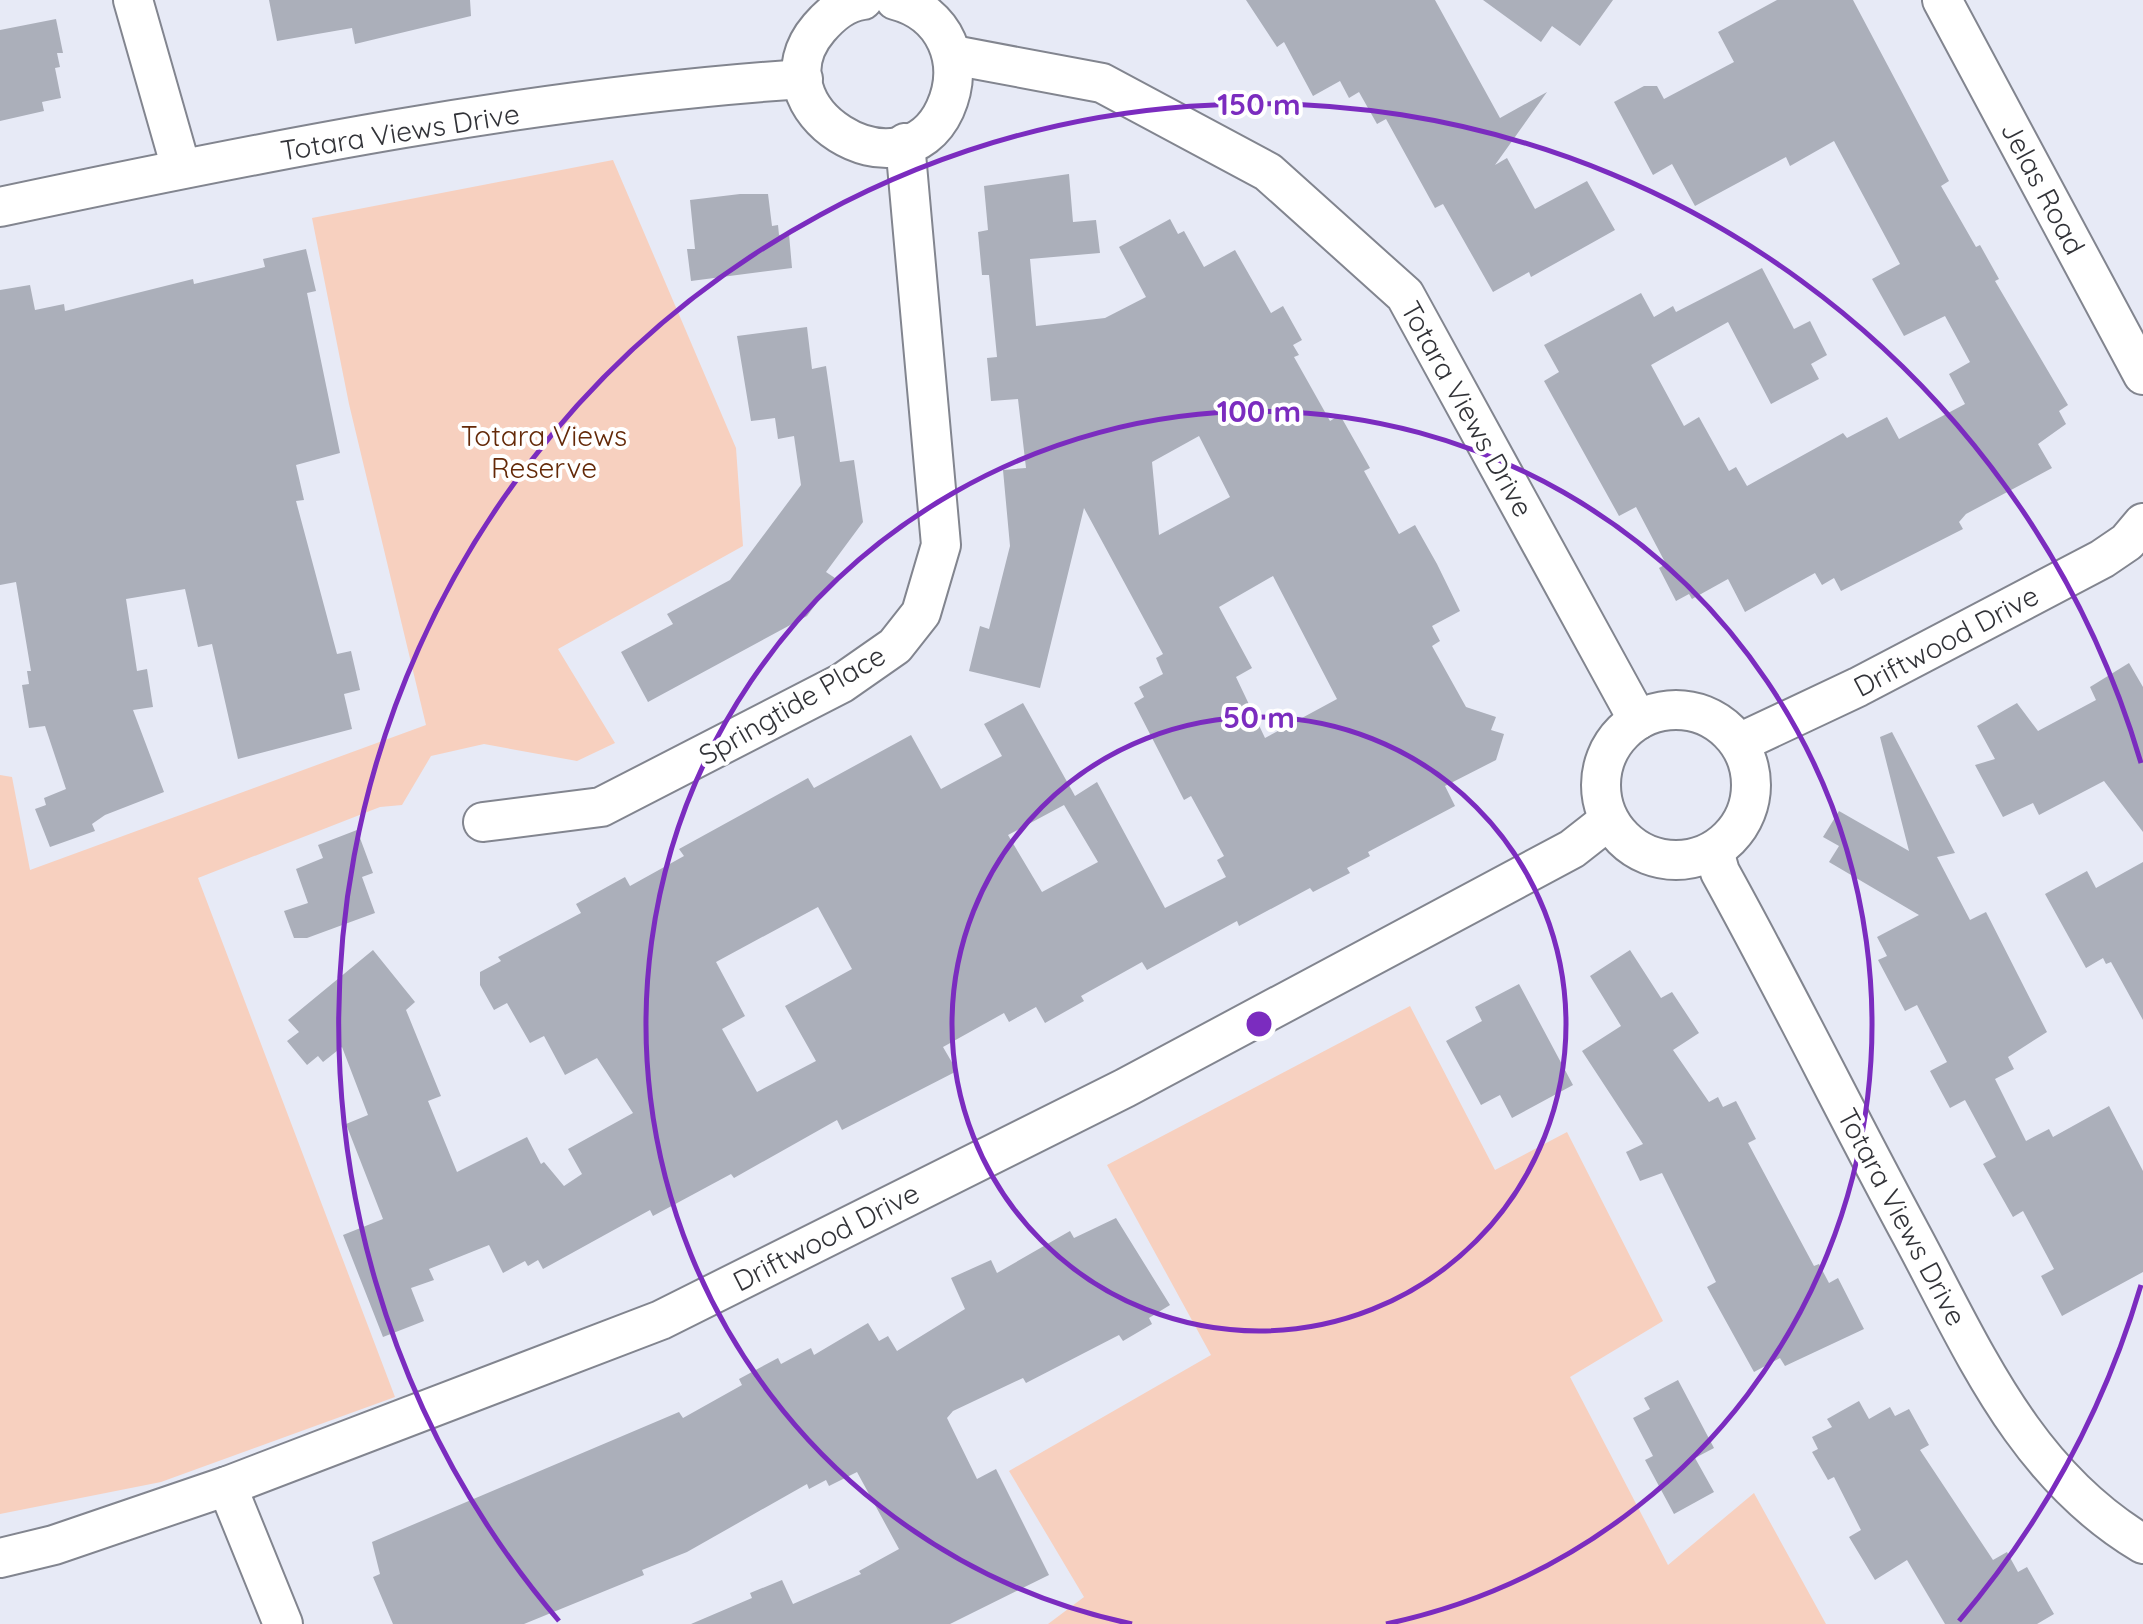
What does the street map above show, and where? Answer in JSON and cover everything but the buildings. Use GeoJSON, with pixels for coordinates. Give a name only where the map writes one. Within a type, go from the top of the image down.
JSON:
{"type":"FeatureCollection","features":[{"type":"Feature","properties":{"kind":"street"},"geometry":{"type":"LineString","coordinates":[[134,0],[181,168]]}},
{"type":"Feature","properties":{"kind":"street"},"geometry":{"type":"LineString","coordinates":[[863,0],[854,0],[831,14],[814,34],[804,58],[804,78],[810,104],[826,126],[847,141],[888,147],[906,143],[928,130],[942,114],[953,90],[953,55],[942,31],[924,12],[895,0]]}},
{"type":"Feature","properties":{"kind":"street","name":"Jelas Road"},"geometry":{"type":"LineString","coordinates":[[1942,0],[2143,376]]}},
{"type":"Feature","properties":{"kind":"street","name":"Totara Views Drive"},"geometry":{"type":"LineString","coordinates":[[953,55],[1102,83],[1268,172],[1405,295],[1638,720]]}},
{"type":"Feature","properties":{"kind":"street","name":"Totara Views Drive"},"geometry":{"type":"LineString","coordinates":[[0,207],[181,168],[655,90],[804,78]]}},
{"type":"Feature","properties":{"kind":"street","name":"Springtide Place"},"geometry":{"type":"LineString","coordinates":[[483,822],[601,807],[842,683],[895,646],[922,613],[941,545],[906,143]]}},
{"type":"Feature","properties":{"kind":"street","name":"Driftwood Drive"},"geometry":{"type":"LineString","coordinates":[[1739,743],[1865,684],[2102,559],[2127,542],[2143,524]]}},
{"type":"Feature","properties":{"kind":"street"},"geometry":{"type":"LineString","coordinates":[[1660,711],[1704,715],[1724,726],[1739,743],[1749,766],[1752,790],[1746,814],[1733,835],[1714,851],[1695,858],[1655,858],[1621,836],[1609,820],[1601,775],[1620,734],[1638,720],[1660,711]]}},
{"type":"Feature","properties":{"kind":"street","name":"Driftwood Drive"},"geometry":{"type":"LineString","coordinates":[[0,1558],[54,1545],[228,1486],[661,1320],[1125,1088],[1572,850],[1609,820]]}},
{"type":"Feature","properties":{"kind":"street","name":"Totara Views Drive"},"geometry":{"type":"LineString","coordinates":[[1714,851],[1720,872],[1849,1120],[2006,1411],[2071,1492],[2143,1544]]}},
{"type":"Feature","properties":{"kind":"street"},"geometry":{"type":"LineString","coordinates":[[228,1486],[283,1624]]}},
{"type":"Feature","properties":{"kind":"green space","name":"Totara Views Reserve"},"geometry":{"type":"Polygon","coordinates":[[[613,160],[736,448],[743,546],[558,649],[615,743],[577,761],[484,744],[431,756],[402,805],[380,807],[198,878],[395,1397],[161,1482],[0,1514],[0,775],[12,777],[30,870],[426,725],[349,404],[312,218],[613,160]]]}},
{"type":"Feature","properties":{"kind":"green space"},"geometry":{"type":"Polygon","coordinates":[[[1410,1006],[1495,1170],[1567,1132],[1663,1321],[1570,1377],[1668,1565],[1754,1493],[1826,1624],[1048,1624],[1084,1597],[1009,1471],[1211,1355],[1107,1165],[1410,1006]]]}}]}
